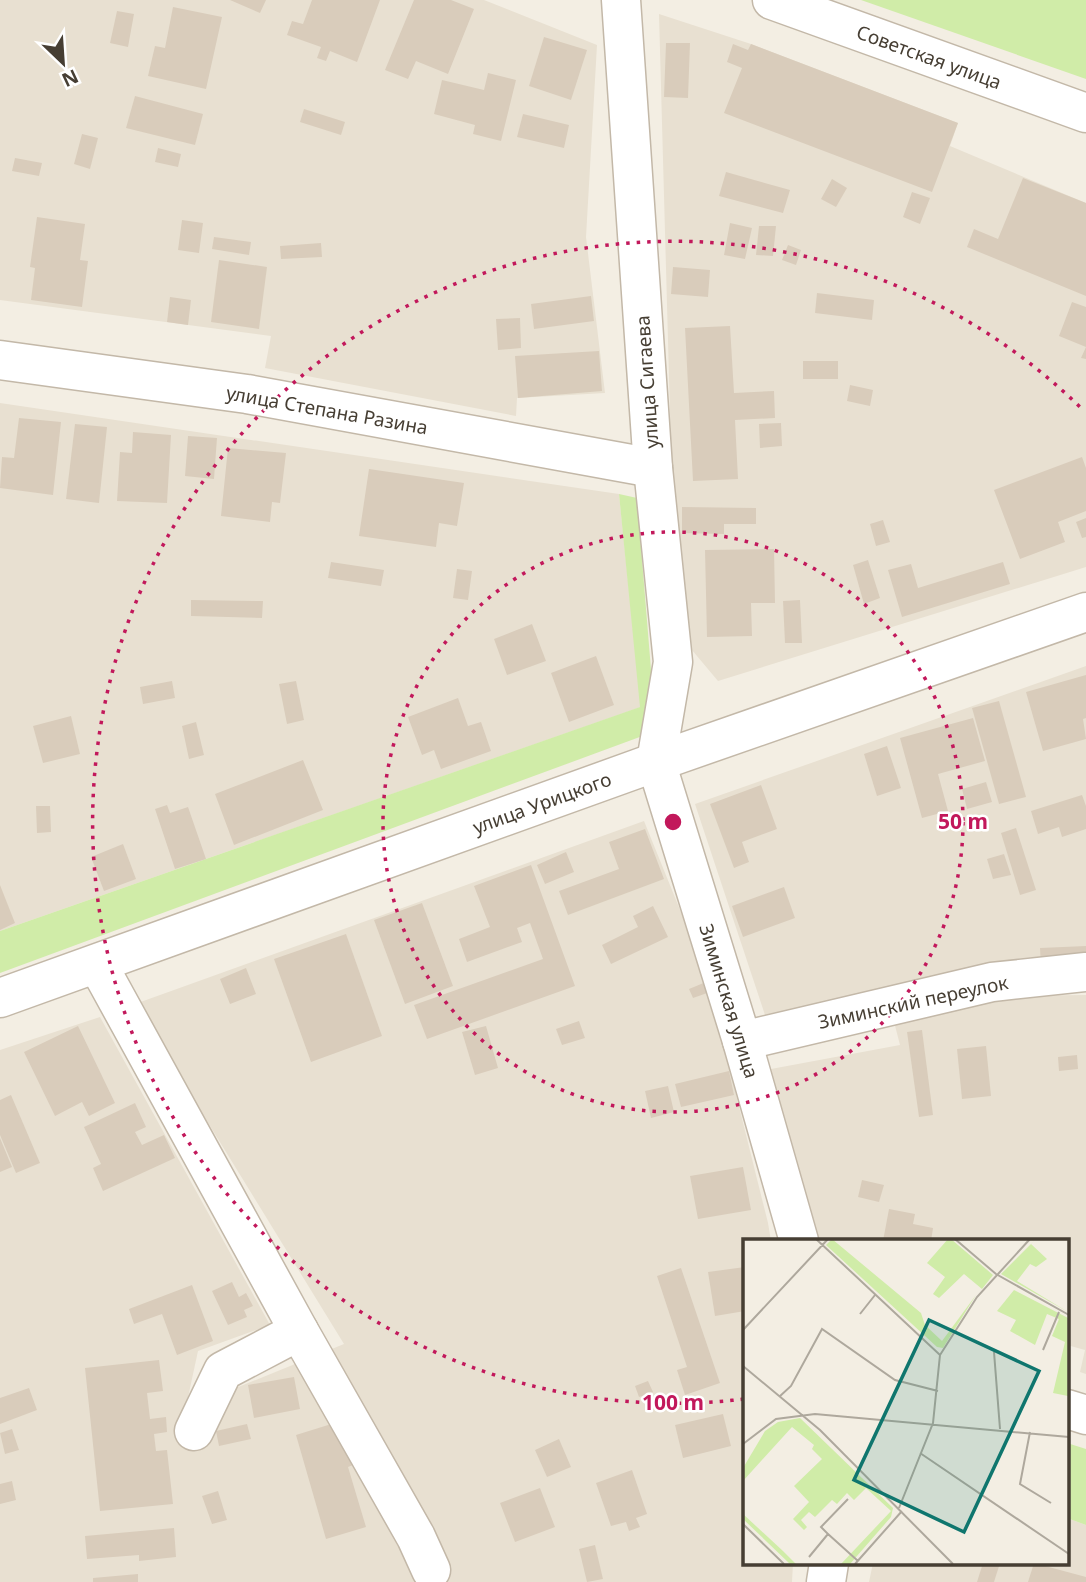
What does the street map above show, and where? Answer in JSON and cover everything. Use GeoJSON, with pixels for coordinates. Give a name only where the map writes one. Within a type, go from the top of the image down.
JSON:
{"type":"FeatureCollection","features":[{"type":"Feature","properties":{"kind":"street","name":"улица Сигаева"},"geometry":{"type":"LineString","coordinates":[[621,0],[653,468],[673,662],[656,762]]}},
{"type":"Feature","properties":{"kind":"street","name":"Советская улица"},"geometry":{"type":"LineString","coordinates":[[772,0],[1086,114]]}},
{"type":"Feature","properties":{"kind":"street","name":"улица Степана Разина"},"geometry":{"type":"LineString","coordinates":[[0,360],[247,394],[653,468]]}},
{"type":"Feature","properties":{"kind":"street","name":"улица Урицкого"},"geometry":{"type":"LineString","coordinates":[[0,999],[656,762],[1086,612]]}},
{"type":"Feature","properties":{"kind":"street","name":"Зиминская улица"},"geometry":{"type":"LineString","coordinates":[[656,762],[742,1041],[798,1239]]}},
{"type":"Feature","properties":{"kind":"street"},"geometry":{"type":"LineString","coordinates":[[98,965],[299,1331],[416,1537],[431,1570]]}},
{"type":"Feature","properties":{"kind":"street","name":"Зиминский переулок"},"geometry":{"type":"LineString","coordinates":[[742,1041],[992,982],[1086,972]]}},
{"type":"Feature","properties":{"kind":"street"},"geometry":{"type":"LineString","coordinates":[[194,1431],[223,1371],[299,1331]]}},
{"type":"Feature","properties":{"kind":"street"},"geometry":{"type":"LineString","coordinates":[[1068,1409],[1086,1415]]}},
{"type":"Feature","properties":{"kind":"street"},"geometry":{"type":"LineString","coordinates":[[826,1582],[829,1564]]}},
{"type":"Feature","properties":{"kind":"shaded area"},"geometry":{"type":"Polygon","coordinates":[[[0,0],[484,0],[597,45],[586,237],[605,393],[517,398],[516,416],[265,368],[271,336],[0,300],[0,0]]]}},
{"type":"Feature","properties":{"kind":"shaded area"},"geometry":{"type":"Polygon","coordinates":[[[659,14],[751,44],[958,123],[950,146],[1086,203],[1086,567],[718,681],[676,631],[659,14]]]}},
{"type":"Feature","properties":{"kind":"shaded area"},"geometry":{"type":"Polygon","coordinates":[[[0,403],[619,494],[641,707],[0,931],[0,403]]]}},
{"type":"Feature","properties":{"kind":"shaded area"},"geometry":{"type":"Polygon","coordinates":[[[1086,666],[1086,964],[1041,966],[1040,957],[1022,958],[766,1018],[695,804],[1086,666]]]}},
{"type":"Feature","properties":{"kind":"shaded area"},"geometry":{"type":"Polygon","coordinates":[[[644,821],[706,974],[768,1223],[771,1239],[743,1239],[743,1564],[793,1564],[792,1582],[0,1582],[0,1050],[100,1017],[270,1325],[198,1351],[179,1439],[231,1390],[344,1344],[135,1004],[644,821]]]}},
{"type":"Feature","properties":{"kind":"shaded area"},"geometry":{"type":"Polygon","coordinates":[[[1086,995],[1086,1374],[1080,1372],[1085,1350],[1068,1345],[1068,1239],[808,1239],[771,1069],[900,1045],[892,1014],[994,996],[1086,995]]]}},
{"type":"Feature","properties":{"kind":"shaded area"},"geometry":{"type":"Polygon","coordinates":[[[1068,1518],[1086,1525],[1086,1582],[869,1582],[873,1564],[1068,1564],[1068,1518]]]}},
{"type":"Feature","properties":{"kind":"green space"},"geometry":{"type":"Polygon","coordinates":[[[861,0],[1086,0],[1086,79],[861,0]]]}},
{"type":"Feature","properties":{"kind":"green space"},"geometry":{"type":"Polygon","coordinates":[[[619,494],[637,498],[656,731],[0,973],[0,931],[640,707],[619,494]]]}},
{"type":"Feature","properties":{"kind":"green space"},"geometry":{"type":"Polygon","coordinates":[[[1068,1443],[1086,1449],[1086,1525],[1068,1518],[1068,1443]]]}},
{"type":"Feature","properties":{"kind":"building"},"geometry":{"type":"Polygon","coordinates":[[[230,0],[266,0],[260,13],[230,0]]]}},
{"type":"Feature","properties":{"kind":"building"},"geometry":{"type":"Polygon","coordinates":[[[312,0],[380,0],[357,62],[330,51],[326,61],[317,58],[321,47],[287,35],[292,21],[303,24],[312,0]]]}},
{"type":"Feature","properties":{"kind":"building"},"geometry":{"type":"Polygon","coordinates":[[[414,0],[451,0],[474,9],[448,74],[416,61],[408,79],[385,70],[414,0]]]}},
{"type":"Feature","properties":{"kind":"building"},"geometry":{"type":"Polygon","coordinates":[[[173,7],[222,17],[206,89],[148,76],[155,46],[165,48],[173,7]]]}},
{"type":"Feature","properties":{"kind":"building"},"geometry":{"type":"Polygon","coordinates":[[[117,11],[134,14],[128,47],[110,43],[117,11]]]}},
{"type":"Feature","properties":{"kind":"building"},"geometry":{"type":"Polygon","coordinates":[[[544,37],[587,50],[571,100],[529,86],[544,37]]]}},
{"type":"Feature","properties":{"kind":"building"},"geometry":{"type":"Polygon","coordinates":[[[666,43],[690,43],[688,98],[664,97],[666,43]]]}},
{"type":"Feature","properties":{"kind":"building"},"geometry":{"type":"Polygon","coordinates":[[[733,44],[748,50],[751,44],[958,123],[932,192],[724,113],[742,68],[727,62],[733,44]]]}},
{"type":"Feature","properties":{"kind":"building"},"geometry":{"type":"Polygon","coordinates":[[[488,73],[516,80],[501,141],[473,134],[475,125],[434,114],[442,80],[484,90],[488,73]]]}},
{"type":"Feature","properties":{"kind":"building"},"geometry":{"type":"Polygon","coordinates":[[[135,96],[203,114],[195,145],[126,128],[135,96]]]}},
{"type":"Feature","properties":{"kind":"building"},"geometry":{"type":"Polygon","coordinates":[[[304,109],[345,122],[341,135],[300,122],[304,109]]]}},
{"type":"Feature","properties":{"kind":"building"},"geometry":{"type":"Polygon","coordinates":[[[523,114],[569,125],[564,148],[517,137],[523,114]]]}},
{"type":"Feature","properties":{"kind":"building"},"geometry":{"type":"Polygon","coordinates":[[[82,134],[98,138],[90,169],[74,164],[82,134]]]}},
{"type":"Feature","properties":{"kind":"building"},"geometry":{"type":"Polygon","coordinates":[[[158,148],[181,154],[178,167],[155,162],[158,148]]]}},
{"type":"Feature","properties":{"kind":"building"},"geometry":{"type":"Polygon","coordinates":[[[15,158],[42,163],[39,176],[12,171],[15,158]]]}},
{"type":"Feature","properties":{"kind":"building"},"geometry":{"type":"Polygon","coordinates":[[[726,172],[790,190],[783,213],[719,196],[726,172]]]}},
{"type":"Feature","properties":{"kind":"building"},"geometry":{"type":"Polygon","coordinates":[[[1023,178],[1086,203],[1086,296],[967,247],[974,229],[998,239],[1023,178]]]}},
{"type":"Feature","properties":{"kind":"building"},"geometry":{"type":"Polygon","coordinates":[[[832,179],[847,188],[836,207],[821,199],[832,179]]]}},
{"type":"Feature","properties":{"kind":"building"},"geometry":{"type":"Polygon","coordinates":[[[912,192],[930,198],[920,224],[903,217],[912,192]]]}},
{"type":"Feature","properties":{"kind":"building"},"geometry":{"type":"Polygon","coordinates":[[[37,217],[85,224],[80,260],[88,261],[82,307],[31,300],[35,268],[30,267],[37,217]]]}},
{"type":"Feature","properties":{"kind":"building"},"geometry":{"type":"Polygon","coordinates":[[[182,220],[203,223],[199,253],[178,250],[182,220]]]}},
{"type":"Feature","properties":{"kind":"building"},"geometry":{"type":"Polygon","coordinates":[[[730,223],[752,228],[745,259],[724,255],[730,223]]]}},
{"type":"Feature","properties":{"kind":"building"},"geometry":{"type":"Polygon","coordinates":[[[759,226],[776,226],[773,256],[756,255],[759,226]]]}},
{"type":"Feature","properties":{"kind":"building"},"geometry":{"type":"Polygon","coordinates":[[[214,237],[251,242],[249,255],[212,249],[214,237]]]}},
{"type":"Feature","properties":{"kind":"building"},"geometry":{"type":"Polygon","coordinates":[[[321,243],[322,257],[281,259],[280,246],[321,243]]]}},
{"type":"Feature","properties":{"kind":"building"},"geometry":{"type":"Polygon","coordinates":[[[788,245],[801,250],[796,265],[782,260],[788,245]]]}},
{"type":"Feature","properties":{"kind":"building"},"geometry":{"type":"Polygon","coordinates":[[[219,260],[267,267],[259,329],[211,322],[219,260]]]}},
{"type":"Feature","properties":{"kind":"building"},"geometry":{"type":"Polygon","coordinates":[[[673,267],[710,270],[708,297],[671,294],[673,267]]]}},
{"type":"Feature","properties":{"kind":"building"},"geometry":{"type":"Polygon","coordinates":[[[817,293],[874,300],[872,320],[815,313],[817,293]]]}},
{"type":"Feature","properties":{"kind":"building"},"geometry":{"type":"Polygon","coordinates":[[[591,296],[594,321],[534,329],[531,304],[591,296]]]}},
{"type":"Feature","properties":{"kind":"building"},"geometry":{"type":"Polygon","coordinates":[[[170,297],[191,300],[188,325],[167,322],[170,297]]]}},
{"type":"Feature","properties":{"kind":"building"},"geometry":{"type":"Polygon","coordinates":[[[1072,302],[1086,307],[1086,347],[1059,336],[1072,302]]]}},
{"type":"Feature","properties":{"kind":"building"},"geometry":{"type":"Polygon","coordinates":[[[520,318],[521,348],[498,350],[496,319],[520,318]]]}},
{"type":"Feature","properties":{"kind":"building"},"geometry":{"type":"Polygon","coordinates":[[[730,326],[734,393],[774,391],[775,418],[735,420],[738,479],[693,481],[685,328],[730,326]]]}},
{"type":"Feature","properties":{"kind":"building"},"geometry":{"type":"Polygon","coordinates":[[[599,351],[602,391],[518,398],[515,356],[599,351]]]}},
{"type":"Feature","properties":{"kind":"building"},"geometry":{"type":"Polygon","coordinates":[[[803,361],[838,361],[838,379],[803,379],[803,361]]]}},
{"type":"Feature","properties":{"kind":"building"},"geometry":{"type":"Polygon","coordinates":[[[850,385],[873,390],[870,406],[847,401],[850,385]]]}},
{"type":"Feature","properties":{"kind":"building"},"geometry":{"type":"Polygon","coordinates":[[[19,418],[61,422],[53,495],[0,488],[2,457],[14,458],[19,418]]]}},
{"type":"Feature","properties":{"kind":"building"},"geometry":{"type":"Polygon","coordinates":[[[781,423],[782,446],[760,448],[759,424],[781,423]]]}},
{"type":"Feature","properties":{"kind":"building"},"geometry":{"type":"Polygon","coordinates":[[[75,424],[107,427],[99,503],[66,499],[75,424]]]}},
{"type":"Feature","properties":{"kind":"building"},"geometry":{"type":"Polygon","coordinates":[[[133,432],[171,435],[167,503],[117,501],[120,452],[132,453],[133,432]]]}},
{"type":"Feature","properties":{"kind":"building"},"geometry":{"type":"Polygon","coordinates":[[[188,436],[217,438],[214,479],[185,476],[188,436]]]}},
{"type":"Feature","properties":{"kind":"building"},"geometry":{"type":"Polygon","coordinates":[[[228,448],[286,453],[280,503],[272,502],[270,522],[221,516],[228,448]]]}},
{"type":"Feature","properties":{"kind":"building"},"geometry":{"type":"Polygon","coordinates":[[[1082,457],[1086,468],[1086,511],[1058,522],[1065,542],[1020,559],[994,490],[1082,457]]]}},
{"type":"Feature","properties":{"kind":"building"},"geometry":{"type":"Polygon","coordinates":[[[369,469],[464,483],[457,526],[439,523],[436,547],[359,536],[369,469]]]}},
{"type":"Feature","properties":{"kind":"building"},"geometry":{"type":"Polygon","coordinates":[[[682,507],[756,508],[756,524],[724,524],[724,534],[682,533],[682,507]]]}},
{"type":"Feature","properties":{"kind":"building"},"geometry":{"type":"Polygon","coordinates":[[[1086,518],[1086,537],[1082,538],[1076,522],[1086,518]]]}},
{"type":"Feature","properties":{"kind":"building"},"geometry":{"type":"Polygon","coordinates":[[[883,520],[890,542],[876,546],[870,524],[883,520]]]}},
{"type":"Feature","properties":{"kind":"building"},"geometry":{"type":"Polygon","coordinates":[[[774,549],[775,603],[751,603],[752,636],[707,637],[705,550],[774,549]]]}},
{"type":"Feature","properties":{"kind":"building"},"geometry":{"type":"Polygon","coordinates":[[[868,560],[880,598],[864,604],[853,565],[868,560]]]}},
{"type":"Feature","properties":{"kind":"building"},"geometry":{"type":"Polygon","coordinates":[[[331,562],[384,570],[381,586],[328,578],[331,562]]]}},
{"type":"Feature","properties":{"kind":"building"},"geometry":{"type":"Polygon","coordinates":[[[1003,562],[1010,584],[902,617],[888,570],[911,564],[918,588],[1003,562]]]}},
{"type":"Feature","properties":{"kind":"building"},"geometry":{"type":"Polygon","coordinates":[[[457,569],[472,571],[468,600],[453,598],[457,569]]]}},
{"type":"Feature","properties":{"kind":"building"},"geometry":{"type":"Polygon","coordinates":[[[191,600],[263,601],[262,618],[191,616],[191,600]]]}},
{"type":"Feature","properties":{"kind":"building"},"geometry":{"type":"Polygon","coordinates":[[[800,600],[802,643],[785,643],[783,601],[800,600]]]}},
{"type":"Feature","properties":{"kind":"building"},"geometry":{"type":"Polygon","coordinates":[[[532,624],[546,661],[507,675],[494,639],[532,624]]]}},
{"type":"Feature","properties":{"kind":"building"},"geometry":{"type":"Polygon","coordinates":[[[596,656],[614,705],[569,722],[551,673],[596,656]]]}},
{"type":"Feature","properties":{"kind":"building"},"geometry":{"type":"Polygon","coordinates":[[[1086,675],[1086,718],[1083,719],[1086,739],[1043,751],[1026,692],[1086,675]]]}},
{"type":"Feature","properties":{"kind":"building"},"geometry":{"type":"Polygon","coordinates":[[[172,681],[175,698],[143,704],[140,687],[172,681]]]}},
{"type":"Feature","properties":{"kind":"building"},"geometry":{"type":"Polygon","coordinates":[[[296,681],[304,720],[287,724],[279,684],[296,681]]]}},
{"type":"Feature","properties":{"kind":"building"},"geometry":{"type":"Polygon","coordinates":[[[458,698],[468,726],[481,722],[491,751],[441,769],[434,750],[422,755],[408,717],[458,698]]]}},
{"type":"Feature","properties":{"kind":"building"},"geometry":{"type":"Polygon","coordinates":[[[999,701],[1026,797],[999,804],[972,708],[999,701]]]}},
{"type":"Feature","properties":{"kind":"building"},"geometry":{"type":"Polygon","coordinates":[[[71,716],[80,754],[43,763],[33,726],[71,716]]]}},
{"type":"Feature","properties":{"kind":"building"},"geometry":{"type":"Polygon","coordinates":[[[973,718],[985,761],[938,774],[948,811],[922,818],[900,738],[973,718]]]}},
{"type":"Feature","properties":{"kind":"building"},"geometry":{"type":"Polygon","coordinates":[[[196,722],[204,755],[189,759],[182,726],[196,722]]]}},
{"type":"Feature","properties":{"kind":"building"},"geometry":{"type":"Polygon","coordinates":[[[887,746],[901,788],[877,796],[864,754],[887,746]]]}},
{"type":"Feature","properties":{"kind":"building"},"geometry":{"type":"Polygon","coordinates":[[[303,760],[323,810],[234,845],[215,794],[303,760]]]}},
{"type":"Feature","properties":{"kind":"building"},"geometry":{"type":"Polygon","coordinates":[[[986,782],[992,802],[967,809],[962,789],[986,782]]]}},
{"type":"Feature","properties":{"kind":"building"},"geometry":{"type":"Polygon","coordinates":[[[761,785],[777,829],[742,842],[749,862],[734,868],[710,804],[761,785]]]}},
{"type":"Feature","properties":{"kind":"building"},"geometry":{"type":"Polygon","coordinates":[[[1082,795],[1086,806],[1086,829],[1062,837],[1059,827],[1038,834],[1031,811],[1082,795]]]}},
{"type":"Feature","properties":{"kind":"building"},"geometry":{"type":"Polygon","coordinates":[[[167,805],[170,813],[188,807],[206,859],[175,869],[155,809],[167,805]]]}},
{"type":"Feature","properties":{"kind":"building"},"geometry":{"type":"Polygon","coordinates":[[[36,806],[50,806],[51,832],[37,833],[36,806]]]}},
{"type":"Feature","properties":{"kind":"building"},"geometry":{"type":"Polygon","coordinates":[[[1016,828],[1036,890],[1020,895],[1001,833],[1016,828]]]}},
{"type":"Feature","properties":{"kind":"building"},"geometry":{"type":"Polygon","coordinates":[[[645,829],[664,879],[568,915],[559,891],[619,869],[609,842],[645,829]]]}},
{"type":"Feature","properties":{"kind":"building"},"geometry":{"type":"Polygon","coordinates":[[[123,844],[136,879],[104,891],[91,857],[123,844]]]}},
{"type":"Feature","properties":{"kind":"building"},"geometry":{"type":"Polygon","coordinates":[[[566,852],[574,872],[545,884],[537,865],[566,852]]]}},
{"type":"Feature","properties":{"kind":"building"},"geometry":{"type":"Polygon","coordinates":[[[1004,854],[1011,875],[993,879],[987,859],[1004,854]]]}},
{"type":"Feature","properties":{"kind":"building"},"geometry":{"type":"Polygon","coordinates":[[[531,865],[575,986],[427,1039],[414,1005],[543,959],[530,923],[517,928],[522,942],[467,962],[459,939],[490,927],[474,886],[531,865]]]}},
{"type":"Feature","properties":{"kind":"building"},"geometry":{"type":"Polygon","coordinates":[[[0,885],[15,923],[0,930],[0,885]]]}},
{"type":"Feature","properties":{"kind":"building"},"geometry":{"type":"Polygon","coordinates":[[[784,887],[795,918],[743,937],[732,906],[784,887]]]}},
{"type":"Feature","properties":{"kind":"building"},"geometry":{"type":"Polygon","coordinates":[[[422,903],[453,986],[405,1004],[374,920],[422,903]]]}},
{"type":"Feature","properties":{"kind":"building"},"geometry":{"type":"Polygon","coordinates":[[[653,906],[668,937],[611,964],[602,945],[638,927],[633,916],[653,906]]]}},
{"type":"Feature","properties":{"kind":"building"},"geometry":{"type":"Polygon","coordinates":[[[346,934],[382,1036],[311,1062],[274,959],[346,934]]]}},
{"type":"Feature","properties":{"kind":"building"},"geometry":{"type":"Polygon","coordinates":[[[1086,946],[1086,964],[1041,966],[1040,948],[1086,946]]]}},
{"type":"Feature","properties":{"kind":"building"},"geometry":{"type":"Polygon","coordinates":[[[246,968],[256,994],[230,1004],[220,979],[246,968]]]}},
{"type":"Feature","properties":{"kind":"building"},"geometry":{"type":"Polygon","coordinates":[[[706,982],[710,992],[693,998],[689,989],[706,982]]]}},
{"type":"Feature","properties":{"kind":"building"},"geometry":{"type":"Polygon","coordinates":[[[579,1021],[585,1038],[562,1045],[556,1029],[579,1021]]]}},
{"type":"Feature","properties":{"kind":"building"},"geometry":{"type":"Polygon","coordinates":[[[78,1026],[115,1103],[89,1116],[82,1102],[55,1116],[24,1052],[78,1026]]]}},
{"type":"Feature","properties":{"kind":"building"},"geometry":{"type":"Polygon","coordinates":[[[486,1026],[498,1068],[475,1075],[462,1032],[486,1026]]]}},
{"type":"Feature","properties":{"kind":"building"},"geometry":{"type":"Polygon","coordinates":[[[922,1030],[933,1115],[919,1117],[907,1032],[922,1030]]]}},
{"type":"Feature","properties":{"kind":"building"},"geometry":{"type":"Polygon","coordinates":[[[986,1046],[991,1096],[962,1099],[957,1049],[986,1046]]]}},
{"type":"Feature","properties":{"kind":"building"},"geometry":{"type":"Polygon","coordinates":[[[1077,1055],[1078,1069],[1059,1071],[1058,1057],[1077,1055]]]}},
{"type":"Feature","properties":{"kind":"building"},"geometry":{"type":"Polygon","coordinates":[[[729,1071],[734,1095],[681,1107],[675,1084],[729,1071]]]}},
{"type":"Feature","properties":{"kind":"building"},"geometry":{"type":"Polygon","coordinates":[[[668,1086],[674,1112],[651,1118],[645,1091],[668,1086]]]}},
{"type":"Feature","properties":{"kind":"building"},"geometry":{"type":"Polygon","coordinates":[[[11,1095],[40,1163],[16,1173],[0,1135],[0,1100],[11,1095]]]}},
{"type":"Feature","properties":{"kind":"building"},"geometry":{"type":"Polygon","coordinates":[[[135,1103],[146,1127],[135,1132],[142,1145],[164,1135],[175,1158],[103,1191],[93,1168],[101,1164],[84,1127],[135,1103]]]}},
{"type":"Feature","properties":{"kind":"building"},"geometry":{"type":"Polygon","coordinates":[[[0,1138],[12,1167],[0,1172],[0,1138]]]}},
{"type":"Feature","properties":{"kind":"building"},"geometry":{"type":"Polygon","coordinates":[[[743,1167],[751,1210],[698,1219],[690,1176],[743,1167]]]}},
{"type":"Feature","properties":{"kind":"building"},"geometry":{"type":"Polygon","coordinates":[[[862,1180],[884,1185],[879,1202],[858,1197],[862,1180]]]}},
{"type":"Feature","properties":{"kind":"building"},"geometry":{"type":"Polygon","coordinates":[[[889,1209],[915,1214],[913,1224],[933,1228],[931,1239],[883,1239],[889,1209]]]}},
{"type":"Feature","properties":{"kind":"building"},"geometry":{"type":"Polygon","coordinates":[[[743,1267],[743,1311],[715,1316],[708,1272],[743,1267]]]}},
{"type":"Feature","properties":{"kind":"building"},"geometry":{"type":"Polygon","coordinates":[[[681,1268],[720,1383],[685,1395],[677,1370],[687,1367],[657,1276],[681,1268]]]}},
{"type":"Feature","properties":{"kind":"building"},"geometry":{"type":"Polygon","coordinates":[[[232,1282],[239,1297],[246,1293],[253,1306],[244,1310],[247,1317],[228,1325],[212,1291],[232,1282]]]}},
{"type":"Feature","properties":{"kind":"building"},"geometry":{"type":"Polygon","coordinates":[[[192,1285],[213,1341],[177,1355],[162,1314],[134,1324],[129,1309],[192,1285]]]}},
{"type":"Feature","properties":{"kind":"building"},"geometry":{"type":"Polygon","coordinates":[[[159,1360],[163,1391],[147,1393],[150,1419],[166,1417],[167,1432],[154,1434],[156,1451],[167,1450],[173,1504],[100,1511],[85,1368],[159,1360]]]}},
{"type":"Feature","properties":{"kind":"building"},"geometry":{"type":"Polygon","coordinates":[[[294,1377],[300,1409],[254,1418],[248,1385],[294,1377]]]}},
{"type":"Feature","properties":{"kind":"building"},"geometry":{"type":"Polygon","coordinates":[[[648,1381],[653,1392],[639,1397],[635,1386],[648,1381]]]}},
{"type":"Feature","properties":{"kind":"building"},"geometry":{"type":"Polygon","coordinates":[[[29,1388],[37,1410],[0,1424],[0,1398],[29,1388]]]}},
{"type":"Feature","properties":{"kind":"building"},"geometry":{"type":"Polygon","coordinates":[[[723,1414],[731,1446],[683,1458],[675,1425],[723,1414]]]}},
{"type":"Feature","properties":{"kind":"building"},"geometry":{"type":"Polygon","coordinates":[[[341,1421],[353,1465],[348,1467],[366,1527],[326,1539],[296,1435],[341,1421]]]}},
{"type":"Feature","properties":{"kind":"building"},"geometry":{"type":"Polygon","coordinates":[[[247,1424],[251,1439],[219,1446],[216,1431],[247,1424]]]}},
{"type":"Feature","properties":{"kind":"building"},"geometry":{"type":"Polygon","coordinates":[[[12,1429],[19,1450],[5,1454],[0,1433],[12,1429]]]}},
{"type":"Feature","properties":{"kind":"building"},"geometry":{"type":"Polygon","coordinates":[[[559,1439],[571,1467],[547,1477],[535,1450],[559,1439]]]}},
{"type":"Feature","properties":{"kind":"building"},"geometry":{"type":"Polygon","coordinates":[[[632,1470],[647,1514],[636,1518],[640,1527],[629,1531],[626,1522],[611,1526],[596,1483],[632,1470]]]}},
{"type":"Feature","properties":{"kind":"building"},"geometry":{"type":"Polygon","coordinates":[[[12,1481],[16,1500],[0,1504],[0,1484],[12,1481]]]}},
{"type":"Feature","properties":{"kind":"building"},"geometry":{"type":"Polygon","coordinates":[[[540,1488],[555,1527],[515,1542],[500,1503],[540,1488]]]}},
{"type":"Feature","properties":{"kind":"building"},"geometry":{"type":"Polygon","coordinates":[[[218,1491],[227,1520],[212,1524],[202,1496],[218,1491]]]}},
{"type":"Feature","properties":{"kind":"building"},"geometry":{"type":"Polygon","coordinates":[[[174,1528],[176,1557],[139,1561],[139,1555],[87,1559],[85,1536],[174,1528]]]}},
{"type":"Feature","properties":{"kind":"building"},"geometry":{"type":"Polygon","coordinates":[[[595,1545],[603,1579],[587,1582],[579,1549],[595,1545]]]}},
{"type":"Feature","properties":{"kind":"building"},"geometry":{"type":"Polygon","coordinates":[[[983,1564],[1000,1564],[994,1582],[977,1582],[983,1564]]]}},
{"type":"Feature","properties":{"kind":"building"},"geometry":{"type":"Polygon","coordinates":[[[1034,1564],[1086,1577],[1086,1582],[1028,1582],[1034,1564]]]}},
{"type":"Feature","properties":{"kind":"building"},"geometry":{"type":"Polygon","coordinates":[[[138,1574],[138,1582],[93,1582],[93,1578],[138,1574]]]}}]}
